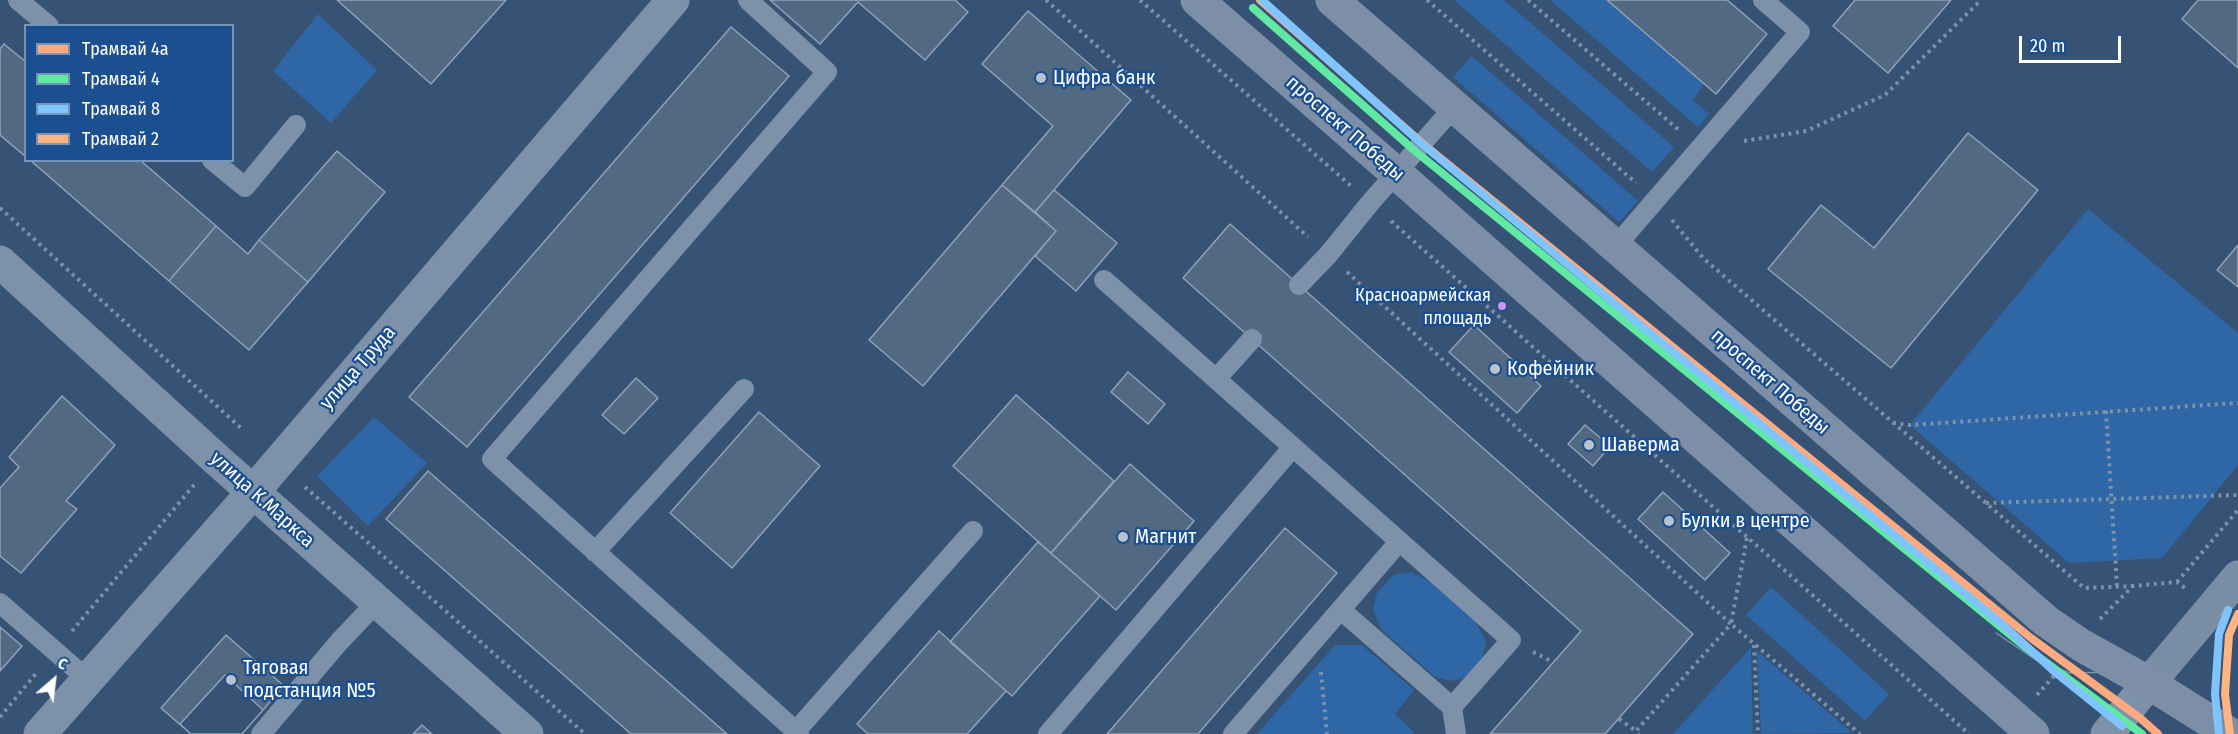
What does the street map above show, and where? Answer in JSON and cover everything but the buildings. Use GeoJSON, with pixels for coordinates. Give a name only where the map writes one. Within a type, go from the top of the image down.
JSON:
{"type":"FeatureCollection","features":[{"type":"Feature","properties":{"kind":"main road","name":"проспект Победы"},"geometry":{"type":"LineString","coordinates":[[1197,0],[2033,734]]}},
{"type":"Feature","properties":{"kind":"main road","name":"проспект Победы"},"geometry":{"type":"LineString","coordinates":[[1332,0],[2046,621],[2081,645],[2149,683],[2230,734]]}},
{"type":"Feature","properties":{"kind":"main road"},"geometry":{"type":"LineString","coordinates":[[2149,683],[2238,577]]}},
{"type":"Feature","properties":{"kind":"street","name":"улица Труда"},"geometry":{"type":"LineString","coordinates":[[40,734],[253,492],[674,0]]}},
{"type":"Feature","properties":{"kind":"street","name":"улица К.Маркса"},"geometry":{"type":"LineString","coordinates":[[0,262],[253,492],[527,734]]}},
{"type":"Feature","properties":{"kind":"street"},"geometry":{"type":"LineString","coordinates":[[2107,734],[2149,683]]}},
{"type":"Feature","properties":{"kind":"lane"},"geometry":{"type":"LineString","coordinates":[[18,0],[47,24]]}},
{"type":"Feature","properties":{"kind":"lane"},"geometry":{"type":"LineString","coordinates":[[748,0],[827,72],[492,459],[797,733],[973,531]]}},
{"type":"Feature","properties":{"kind":"lane"},"geometry":{"type":"LineString","coordinates":[[1615,247],[1800,32],[1774,3]]}},
{"type":"Feature","properties":{"kind":"lane"},"geometry":{"type":"LineString","coordinates":[[1299,285],[1328,255],[1454,107]]}},
{"type":"Feature","properties":{"kind":"lane"},"geometry":{"type":"LineString","coordinates":[[214,162],[245,187],[296,125]]}},
{"type":"Feature","properties":{"kind":"lane"},"geometry":{"type":"LineString","coordinates":[[1104,280],[1511,640],[1452,707]]}},
{"type":"Feature","properties":{"kind":"lane"},"geometry":{"type":"LineString","coordinates":[[1216,379],[1252,339]]}},
{"type":"Feature","properties":{"kind":"lane"},"geometry":{"type":"LineString","coordinates":[[595,552],[744,388]]}},
{"type":"Feature","properties":{"kind":"lane"},"geometry":{"type":"LineString","coordinates":[[1048,734],[1293,447]]}},
{"type":"Feature","properties":{"kind":"lane"},"geometry":{"type":"LineString","coordinates":[[1233,734],[1399,542]]}},
{"type":"Feature","properties":{"kind":"lane"},"geometry":{"type":"LineString","coordinates":[[261,734],[339,642],[377,602]]}},
{"type":"Feature","properties":{"kind":"lane"},"geometry":{"type":"LineString","coordinates":[[0,603],[87,679]]}},
{"type":"Feature","properties":{"kind":"lane"},"geometry":{"type":"LineString","coordinates":[[1341,610],[1452,707],[1456,734]]}},
{"type":"Feature","properties":{"kind":"path"},"geometry":{"type":"LineString","coordinates":[[1046,0],[1731,624],[1860,734]]}},
{"type":"Feature","properties":{"kind":"path"},"geometry":{"type":"LineString","coordinates":[[1140,0],[1347,183]]}},
{"type":"Feature","properties":{"kind":"path"},"geometry":{"type":"LineString","coordinates":[[1427,0],[1655,200],[1703,258],[2084,588],[2133,586]]}},
{"type":"Feature","properties":{"kind":"path"},"geometry":{"type":"LineString","coordinates":[[1528,0],[1700,147],[1806,131],[1886,95],[1981,0]]}},
{"type":"Feature","properties":{"kind":"path"},"geometry":{"type":"LineString","coordinates":[[1370,203],[1969,734]]}},
{"type":"Feature","properties":{"kind":"path"},"geometry":{"type":"LineString","coordinates":[[0,208],[243,429]]}},
{"type":"Feature","properties":{"kind":"path"},"geometry":{"type":"LineString","coordinates":[[1892,422],[1910,425],[2238,403]]}},
{"type":"Feature","properties":{"kind":"path"},"geometry":{"type":"LineString","coordinates":[[2106,411],[2117,586]]}},
{"type":"Feature","properties":{"kind":"path"},"geometry":{"type":"LineString","coordinates":[[0,717],[198,480]]}},
{"type":"Feature","properties":{"kind":"path"},"geometry":{"type":"LineString","coordinates":[[305,487],[585,734]]}},
{"type":"Feature","properties":{"kind":"path"},"geometry":{"type":"LineString","coordinates":[[1985,502],[2238,495]]}},
{"type":"Feature","properties":{"kind":"path"},"geometry":{"type":"LineString","coordinates":[[2177,582],[2238,510]]}},
{"type":"Feature","properties":{"kind":"path"},"geometry":{"type":"LineString","coordinates":[[1619,719],[1638,733],[1731,624],[1747,537]]}},
{"type":"Feature","properties":{"kind":"path"},"geometry":{"type":"LineString","coordinates":[[1754,644],[1758,734]]}},
{"type":"Feature","properties":{"kind":"path"},"geometry":{"type":"LineString","coordinates":[[1320,665],[1327,734]]}},
{"type":"Feature","properties":{"kind":"shaded area"},"geometry":{"type":"Polygon","coordinates":[[[1454,0],[1504,0],[1674,147],[1652,172],[1454,0]]]}},
{"type":"Feature","properties":{"kind":"shaded area"},"geometry":{"type":"Polygon","coordinates":[[[1550,0],[1607,0],[1704,84],[1693,100],[1709,114],[1698,127],[1550,0]]]}},
{"type":"Feature","properties":{"kind":"shaded area"},"geometry":{"type":"Polygon","coordinates":[[[318,14],[377,70],[331,123],[273,71],[318,14]]]}},
{"type":"Feature","properties":{"kind":"shaded area"},"geometry":{"type":"Polygon","coordinates":[[[1472,56],[1638,201],[1619,222],[1453,77],[1472,56]]]}},
{"type":"Feature","properties":{"kind":"shaded area"},"geometry":{"type":"Polygon","coordinates":[[[2088,209],[2238,333],[2238,465],[2162,558],[2069,563],[1910,425],[2088,209]]]}},
{"type":"Feature","properties":{"kind":"shaded area"},"geometry":{"type":"Polygon","coordinates":[[[374,417],[427,463],[368,526],[317,476],[374,417]]]}},
{"type":"Feature","properties":{"kind":"shaded area"},"geometry":{"type":"Polygon","coordinates":[[[1410,572],[1429,581],[1474,620],[1486,641],[1482,658],[1465,678],[1451,681],[1435,677],[1381,629],[1373,609],[1377,593],[1393,575],[1410,572]]]}},
{"type":"Feature","properties":{"kind":"shaded area"},"geometry":{"type":"Polygon","coordinates":[[[1771,587],[1889,694],[1865,721],[1746,615],[1771,587]]]}},
{"type":"Feature","properties":{"kind":"shaded area"},"geometry":{"type":"Polygon","coordinates":[[[1335,645],[1362,645],[1414,690],[1395,714],[1414,732],[1412,734],[1257,734],[1335,645]]]}},
{"type":"Feature","properties":{"kind":"shaded area"},"geometry":{"type":"Polygon","coordinates":[[[1751,647],[1753,734],[1673,734],[1751,647]]]}},
{"type":"Feature","properties":{"kind":"shaded area"},"geometry":{"type":"Polygon","coordinates":[[[1757,651],[1852,733],[1761,734],[1757,651]]]}},
{"type":"Feature","properties":{"kind":"tram line","name":"4а"},"geometry":{"type":"LineString","coordinates":[[1260,0],[1422,143],[2031,638],[2140,718],[2158,734]]}},
{"type":"Feature","properties":{"kind":"tram line","name":"8"},"geometry":{"type":"LineString","coordinates":[[1262,0],[1422,144],[2122,726]]}},
{"type":"Feature","properties":{"kind":"tram line","name":"4"},"geometry":{"type":"LineString","coordinates":[[1253,8],[1415,151],[2024,646],[2142,734]]}},
{"type":"Feature","properties":{"kind":"tram line"},"geometry":{"type":"LineString","coordinates":[[1996,633],[2036,660],[2070,673],[2116,672],[2156,660],[2192,638],[2225,611],[2238,595]]}},
{"type":"Feature","properties":{"kind":"tram line","name":"8"},"geometry":{"type":"LineString","coordinates":[[2219,734],[2215,694],[2219,634],[2228,610]]}},
{"type":"Feature","properties":{"kind":"tram line","name":"2"},"geometry":{"type":"LineString","coordinates":[[2230,734],[2225,694],[2229,635],[2238,614]]}},
{"type":"Feature","properties":{"kind":"place","name":"Цифра банк"},"geometry":{"type":"Point","coordinates":[1041,78]}},
{"type":"Feature","properties":{"kind":"place","name":"Красноармейская площадь"},"geometry":{"type":"Point","coordinates":[1502,306]}},
{"type":"Feature","properties":{"kind":"place","name":"Кофейник"},"geometry":{"type":"Point","coordinates":[1495,369]}},
{"type":"Feature","properties":{"kind":"place","name":"Шаверма"},"geometry":{"type":"Point","coordinates":[1589,445]}},
{"type":"Feature","properties":{"kind":"place","name":"Булки в центре"},"geometry":{"type":"Point","coordinates":[1669,521]}},
{"type":"Feature","properties":{"kind":"place","name":"Магнит"},"geometry":{"type":"Point","coordinates":[1123,537]}},
{"type":"Feature","properties":{"kind":"place","name":"Тяговая подстанция №5"},"geometry":{"type":"Point","coordinates":[231,680]}}]}
